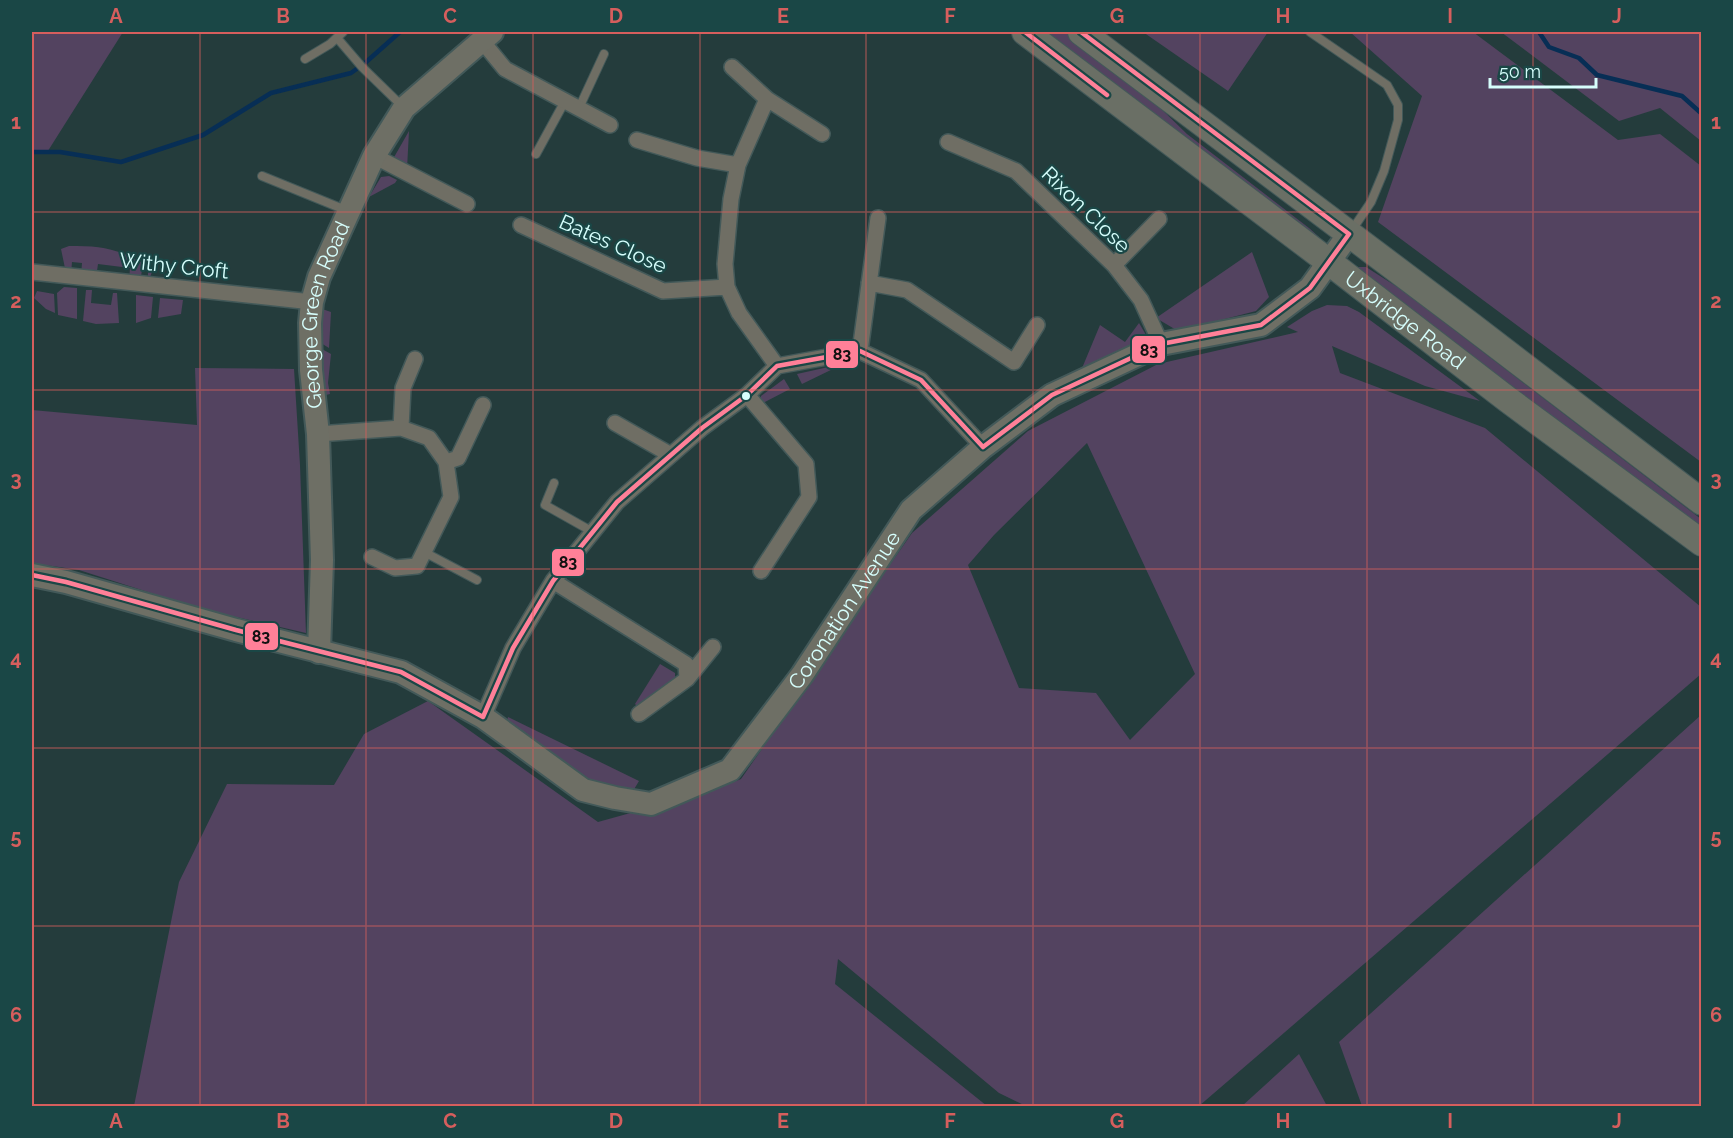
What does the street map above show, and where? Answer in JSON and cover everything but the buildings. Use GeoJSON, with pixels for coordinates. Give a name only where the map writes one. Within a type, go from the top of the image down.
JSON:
{"type":"FeatureCollection","features":[{"type":"Feature","properties":{"kind":"main road","name":"Uxbridge Road"},"geometry":{"type":"LineString","coordinates":[[1024,32],[1507,399],[1701,543]]}},
{"type":"Feature","properties":{"kind":"main road","name":"Uxbridge Road"},"geometry":{"type":"LineString","coordinates":[[1081,32],[1701,502]]}},
{"type":"Feature","properties":{"kind":"street"},"geometry":{"type":"LineString","coordinates":[[487,36],[506,69],[610,125]]}},
{"type":"Feature","properties":{"kind":"street","name":"George Green Road"},"geometry":{"type":"LineString","coordinates":[[319,652],[322,560],[318,434],[311,370],[312,302],[319,278],[374,156],[404,108],[487,36]]}},
{"type":"Feature","properties":{"kind":"street"},"geometry":{"type":"LineString","coordinates":[[732,67],[767,99],[822,134]]}},
{"type":"Feature","properties":{"kind":"street"},"geometry":{"type":"LineString","coordinates":[[767,99],[738,165],[731,199],[725,264],[727,287],[739,314],[777,366]]}},
{"type":"Feature","properties":{"kind":"street"},"geometry":{"type":"LineString","coordinates":[[637,140],[697,158],[738,165]]}},
{"type":"Feature","properties":{"kind":"street","name":"Rixon Close"},"geometry":{"type":"LineString","coordinates":[[948,142],[1016,171],[1114,265],[1141,300],[1161,345]]}},
{"type":"Feature","properties":{"kind":"street"},"geometry":{"type":"LineString","coordinates":[[374,156],[467,204]]}},
{"type":"Feature","properties":{"kind":"street"},"geometry":{"type":"LineString","coordinates":[[860,351],[878,218]]}},
{"type":"Feature","properties":{"kind":"street"},"geometry":{"type":"LineString","coordinates":[[1114,265],[1159,219]]}},
{"type":"Feature","properties":{"kind":"street","name":"Bates Close"},"geometry":{"type":"LineString","coordinates":[[521,225],[663,291],[727,287]]}},
{"type":"Feature","properties":{"kind":"street","name":"Coronation Avenue"},"geometry":{"type":"LineString","coordinates":[[32,575],[66,582],[319,652],[401,672],[483,717],[583,790],[651,804],[730,770],[802,675],[911,510],[983,447],[1052,395],[1161,345],[1261,325],[1310,288],[1349,234]]}},
{"type":"Feature","properties":{"kind":"street","name":"Withy Croft"},"geometry":{"type":"LineString","coordinates":[[32,272],[312,302]]}},
{"type":"Feature","properties":{"kind":"street"},"geometry":{"type":"LineString","coordinates":[[869,283],[907,290],[1014,362],[1038,325]]}},
{"type":"Feature","properties":{"kind":"street"},"geometry":{"type":"LineString","coordinates":[[483,717],[513,648],[553,580],[616,502],[702,428],[747,395],[777,366],[860,351],[921,380],[983,447]]}},
{"type":"Feature","properties":{"kind":"street"},"geometry":{"type":"LineString","coordinates":[[401,428],[402,388],[415,359]]}},
{"type":"Feature","properties":{"kind":"street"},"geometry":{"type":"LineString","coordinates":[[747,395],[806,464],[809,497],[761,571]]}},
{"type":"Feature","properties":{"kind":"street"},"geometry":{"type":"LineString","coordinates":[[446,462],[458,458],[483,405]]}},
{"type":"Feature","properties":{"kind":"street"},"geometry":{"type":"LineString","coordinates":[[615,423],[671,455]]}},
{"type":"Feature","properties":{"kind":"street"},"geometry":{"type":"LineString","coordinates":[[318,434],[401,428],[429,438],[446,462],[452,497],[417,566],[395,568],[372,557]]}},
{"type":"Feature","properties":{"kind":"street"},"geometry":{"type":"LineString","coordinates":[[553,580],[686,664],[687,679]]}},
{"type":"Feature","properties":{"kind":"street"},"geometry":{"type":"LineString","coordinates":[[639,714],[687,679],[713,647]]}},
{"type":"Feature","properties":{"kind":"lane"},"geometry":{"type":"LineString","coordinates":[[305,59],[338,39],[343,32]]}},
{"type":"Feature","properties":{"kind":"lane"},"geometry":{"type":"LineString","coordinates":[[1310,32],[1388,84],[1398,105],[1398,120],[1384,171],[1371,202],[1349,234]]}},
{"type":"Feature","properties":{"kind":"lane"},"geometry":{"type":"LineString","coordinates":[[338,39],[362,67],[404,108]]}},
{"type":"Feature","properties":{"kind":"lane"},"geometry":{"type":"LineString","coordinates":[[536,154],[572,105],[604,54]]}},
{"type":"Feature","properties":{"kind":"lane"},"geometry":{"type":"LineString","coordinates":[[262,177],[349,212]]}},
{"type":"Feature","properties":{"kind":"lane"},"geometry":{"type":"LineString","coordinates":[[554,483],[545,505],[593,532]]}},
{"type":"Feature","properties":{"kind":"lane"},"geometry":{"type":"LineString","coordinates":[[424,552],[477,580]]}},
{"type":"Feature","properties":{"kind":"shaded area"},"geometry":{"type":"Polygon","coordinates":[[[32,32],[123,32],[46,154],[32,153],[32,32]]]}},
{"type":"Feature","properties":{"kind":"shaded area"},"geometry":{"type":"Polygon","coordinates":[[[1033,32],[1065,32],[1149,97],[1187,134],[1309,228],[1319,237],[1321,243],[1033,32]]]}},
{"type":"Feature","properties":{"kind":"shaded area"},"geometry":{"type":"Polygon","coordinates":[[[1143,32],[1268,32],[1228,91],[1143,32]]]}},
{"type":"Feature","properties":{"kind":"shaded area"},"geometry":{"type":"Polygon","coordinates":[[[1350,32],[1473,32],[1618,140],[1660,134],[1701,166],[1701,462],[1378,222],[1422,96],[1350,32]]]}},
{"type":"Feature","properties":{"kind":"shaded area"},"geometry":{"type":"Polygon","coordinates":[[[1501,32],[1701,32],[1701,141],[1660,108],[1619,121],[1501,32]]]}},
{"type":"Feature","properties":{"kind":"shaded area"},"geometry":{"type":"Polygon","coordinates":[[[409,131],[407,169],[393,159],[409,131]]]}},
{"type":"Feature","properties":{"kind":"shaded area"},"geometry":{"type":"Polygon","coordinates":[[[389,176],[397,180],[395,183],[369,197],[381,177],[389,176]]]}},
{"type":"Feature","properties":{"kind":"shaded area"},"geometry":{"type":"Polygon","coordinates":[[[69,246],[93,246],[132,257],[153,269],[148,283],[148,270],[142,270],[140,282],[129,281],[130,268],[98,264],[96,278],[81,276],[82,263],[72,262],[71,274],[66,273],[61,249],[69,246]]]}},
{"type":"Feature","properties":{"kind":"shaded area"},"geometry":{"type":"Polygon","coordinates":[[[1252,252],[1269,297],[1256,311],[1178,331],[1156,318],[1252,252]]]}},
{"type":"Feature","properties":{"kind":"shaded area"},"geometry":{"type":"Polygon","coordinates":[[[1353,267],[1366,267],[1402,290],[1701,519],[1701,544],[1353,267]]]}},
{"type":"Feature","properties":{"kind":"shaded area"},"geometry":{"type":"Polygon","coordinates":[[[64,287],[77,288],[77,319],[58,315],[57,293],[64,287]]]}},
{"type":"Feature","properties":{"kind":"shaded area"},"geometry":{"type":"Polygon","coordinates":[[[86,290],[92,290],[91,303],[111,305],[113,293],[117,293],[119,323],[96,324],[83,321],[86,290]]]}},
{"type":"Feature","properties":{"kind":"shaded area"},"geometry":{"type":"Polygon","coordinates":[[[37,291],[54,294],[55,313],[46,309],[34,298],[37,291]]]}},
{"type":"Feature","properties":{"kind":"shaded area"},"geometry":{"type":"Polygon","coordinates":[[[136,295],[153,297],[151,318],[136,323],[136,295]]]}},
{"type":"Feature","properties":{"kind":"shaded area"},"geometry":{"type":"Polygon","coordinates":[[[160,298],[183,300],[181,314],[158,318],[160,298]]]}},
{"type":"Feature","properties":{"kind":"shaded area"},"geometry":{"type":"Polygon","coordinates":[[[1327,305],[1347,306],[1359,312],[1480,401],[1425,386],[1332,346],[1340,373],[1485,428],[1701,607],[1701,674],[1199,1106],[1026,1106],[999,1093],[838,959],[835,984],[987,1106],[134,1106],[179,882],[227,784],[334,785],[364,734],[428,701],[598,822],[713,790],[741,779],[912,533],[1028,431],[1158,364],[1298,332],[1287,327],[1312,311],[1327,305]],[[1087,443],[994,535],[968,565],[1019,688],[1096,693],[1130,740],[1195,674],[1087,443]]]}},
{"type":"Feature","properties":{"kind":"shaded area"},"geometry":{"type":"Polygon","coordinates":[[[322,309],[331,312],[329,348],[316,340],[322,309]]]}},
{"type":"Feature","properties":{"kind":"shaded area"},"geometry":{"type":"Polygon","coordinates":[[[1139,323],[1149,340],[1080,373],[1100,325],[1125,342],[1139,323]]]}},
{"type":"Feature","properties":{"kind":"shaded area"},"geometry":{"type":"Polygon","coordinates":[[[322,349],[331,354],[328,383],[330,394],[322,396],[322,349]]]}},
{"type":"Feature","properties":{"kind":"shaded area"},"geometry":{"type":"Polygon","coordinates":[[[837,367],[802,384],[797,374],[837,367]]]}},
{"type":"Feature","properties":{"kind":"shaded area"},"geometry":{"type":"Polygon","coordinates":[[[195,368],[294,369],[306,633],[201,609],[79,570],[32,563],[32,410],[197,425],[195,368]]]}},
{"type":"Feature","properties":{"kind":"shaded area"},"geometry":{"type":"Polygon","coordinates":[[[784,379],[790,389],[761,404],[761,396],[784,379]]]}},
{"type":"Feature","properties":{"kind":"shaded area"},"geometry":{"type":"Polygon","coordinates":[[[660,664],[675,673],[675,680],[642,706],[637,706],[635,704],[660,664]]]}},
{"type":"Feature","properties":{"kind":"shaded area"},"geometry":{"type":"Polygon","coordinates":[[[1701,715],[1701,1106],[1362,1106],[1339,1042],[1701,715]]]}},
{"type":"Feature","properties":{"kind":"shaded area"},"geometry":{"type":"Polygon","coordinates":[[[508,717],[639,781],[630,796],[607,793],[504,731],[508,717]]]}},
{"type":"Feature","properties":{"kind":"shaded area"},"geometry":{"type":"Polygon","coordinates":[[[1299,1054],[1327,1106],[1242,1106],[1299,1054]]]}},
{"type":"Feature","properties":{"kind":"waterway"},"geometry":{"type":"LineString","coordinates":[[32,152],[60,152],[121,162],[203,135],[271,93],[351,73],[400,32]]}},
{"type":"Feature","properties":{"kind":"waterway"},"geometry":{"type":"LineString","coordinates":[[1539,32],[1549,47],[1579,58],[1597,75],[1682,96],[1702,114]]}},
{"type":"Feature","properties":{"kind":"transit line","name":"83"},"geometry":{"type":"LineString","coordinates":[[1025,32],[1107,95]]}},
{"type":"Feature","properties":{"kind":"transit line","name":"83"},"geometry":{"type":"LineString","coordinates":[[983,447],[1052,395],[1161,344],[1261,325],[1310,288],[1349,234],[1081,32]]}},
{"type":"Feature","properties":{"kind":"transit line","name":"83"},"geometry":{"type":"LineString","coordinates":[[483,717],[513,648],[553,581],[617,502],[702,428],[747,395],[777,366],[860,351],[921,380],[983,447]]}},
{"type":"Feature","properties":{"kind":"transit line","name":"83"},"geometry":{"type":"LineString","coordinates":[[32,575],[66,582],[236,630],[401,672],[483,717]]}}]}
